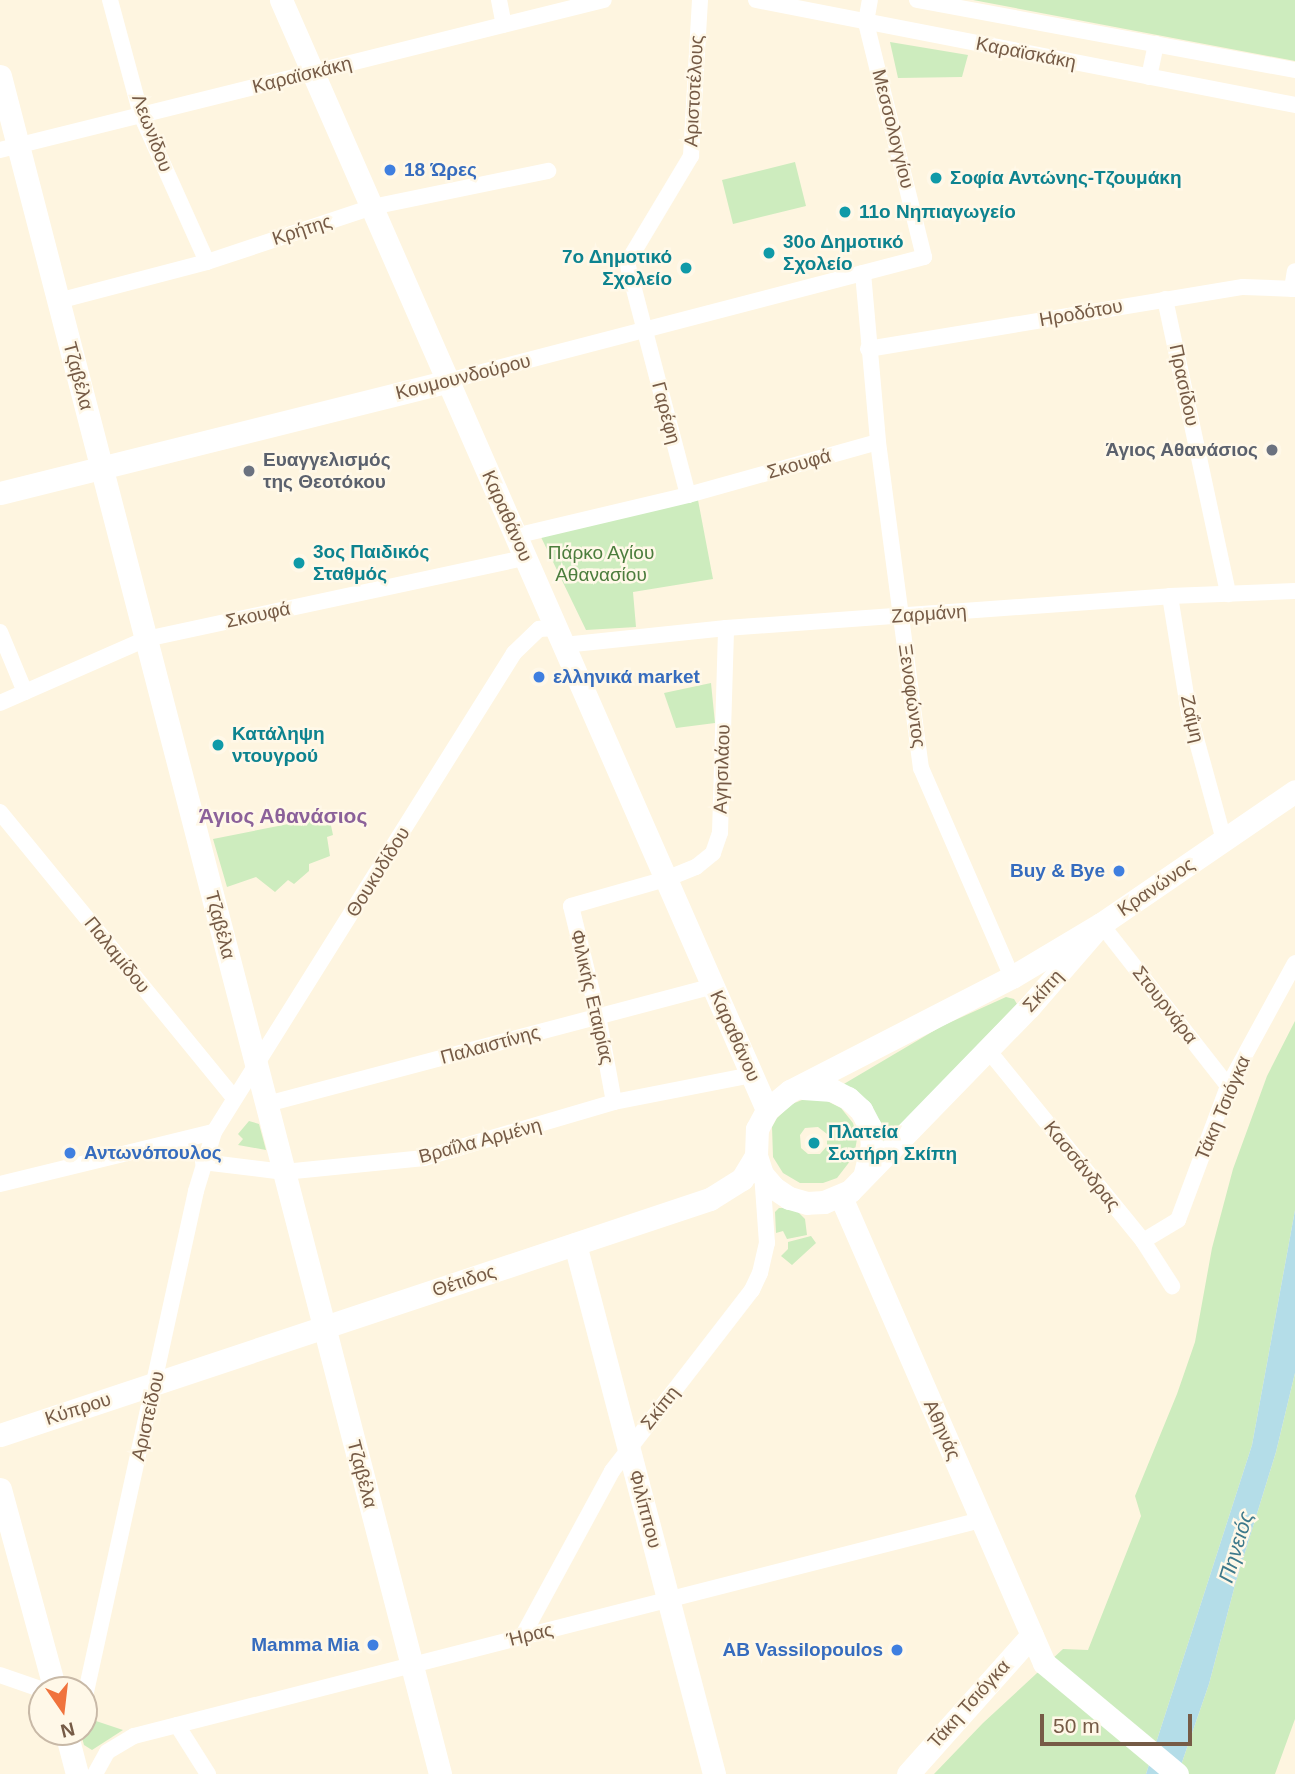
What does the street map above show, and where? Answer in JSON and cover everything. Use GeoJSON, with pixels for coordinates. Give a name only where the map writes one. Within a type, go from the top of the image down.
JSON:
{"type":"FeatureCollection","features":[{"type":"Feature","properties":{"kind":"street","name":"Λεωνίδου"},"geometry":{"type":"LineString","coordinates":[[110,0],[141,115],[207,262]]}},
{"type":"Feature","properties":{"kind":"street","name":"Καραθάνου"},"geometry":{"type":"LineString","coordinates":[[281,0],[767,1110],[798,1089]]}},
{"type":"Feature","properties":{"kind":"street"},"geometry":{"type":"LineString","coordinates":[[499,0],[504,25]]}},
{"type":"Feature","properties":{"kind":"street","name":"Καραϊσκάκη"},"geometry":{"type":"LineString","coordinates":[[9,148],[604,0]]}},
{"type":"Feature","properties":{"kind":"street","name":"Αριστοτέλους"},"geometry":{"type":"LineString","coordinates":[[643,331],[627,263],[691,156],[700,0]]}},
{"type":"Feature","properties":{"kind":"street","name":"Καραϊσκάκη"},"geometry":{"type":"LineString","coordinates":[[756,0],[1295,105]]}},
{"type":"Feature","properties":{"kind":"street","name":"Μεσσολογγίου"},"geometry":{"type":"LineString","coordinates":[[870,0],[866,22],[924,257]]}},
{"type":"Feature","properties":{"kind":"street","name":"Καραϊσκάκη"},"geometry":{"type":"LineString","coordinates":[[917,0],[1295,70]]}},
{"type":"Feature","properties":{"kind":"street"},"geometry":{"type":"LineString","coordinates":[[1011,50],[1018,19]]}},
{"type":"Feature","properties":{"kind":"street"},"geometry":{"type":"LineString","coordinates":[[1149,77],[1156,44]]}},
{"type":"Feature","properties":{"kind":"street","name":"Τζαβέλα"},"geometry":{"type":"LineString","coordinates":[[0,76],[9,148],[58,301],[440,1774]]}},
{"type":"Feature","properties":{"kind":"street","name":"Κρήτης"},"geometry":{"type":"LineString","coordinates":[[58,301],[207,262],[372,207],[548,171]]}},
{"type":"Feature","properties":{"kind":"street","name":"Κουμουνδούρου"},"geometry":{"type":"LineString","coordinates":[[0,493],[448,381],[924,257]]}},
{"type":"Feature","properties":{"kind":"street"},"geometry":{"type":"LineString","coordinates":[[1293,289],[1295,271]]}},
{"type":"Feature","properties":{"kind":"street","name":"Ξενοφώντος"},"geometry":{"type":"LineString","coordinates":[[863,272],[878,442],[921,768],[1012,977]]}},
{"type":"Feature","properties":{"kind":"street","name":"Ηροδότου"},"geometry":{"type":"LineString","coordinates":[[868,349],[1243,287],[1293,289]]}},
{"type":"Feature","properties":{"kind":"street","name":"Πρασίδου"},"geometry":{"type":"LineString","coordinates":[[1165,299],[1228,594]]}},
{"type":"Feature","properties":{"kind":"street","name":"Γαρέφη"},"geometry":{"type":"LineString","coordinates":[[643,331],[688,495]]}},
{"type":"Feature","properties":{"kind":"street","name":"Σκουφά"},"geometry":{"type":"LineString","coordinates":[[515,536],[688,495],[878,442]]}},
{"type":"Feature","properties":{"kind":"street","name":"Σκουφά"},"geometry":{"type":"LineString","coordinates":[[0,703],[146,639],[525,558]]}},
{"type":"Feature","properties":{"kind":"street","name":"Ζαρμάνη"},"geometry":{"type":"LineString","coordinates":[[560,636],[726,628],[1170,596],[1295,591]]}},
{"type":"Feature","properties":{"kind":"street","name":"Ζαΐμη"},"geometry":{"type":"LineString","coordinates":[[1170,596],[1189,713],[1224,840]]}},
{"type":"Feature","properties":{"kind":"street","name":"Αγησιλάου"},"geometry":{"type":"LineString","coordinates":[[666,879],[706,861],[718,843],[726,628]]}},
{"type":"Feature","properties":{"kind":"street","name":"Θουκυδίδου"},"geometry":{"type":"LineString","coordinates":[[214,1132],[514,653],[539,629],[560,636]]}},
{"type":"Feature","properties":{"kind":"street"},"geometry":{"type":"LineString","coordinates":[[0,632],[25,692]]}},
{"type":"Feature","properties":{"kind":"street","name":"Κρανώνος"},"geometry":{"type":"LineString","coordinates":[[1012,977],[1101,924],[1295,791]]}},
{"type":"Feature","properties":{"kind":"street","name":"Παλαμίδου"},"geometry":{"type":"LineString","coordinates":[[0,812],[234,1098]]}},
{"type":"Feature","properties":{"kind":"street","name":"Φιλικής Εταιρίας"},"geometry":{"type":"LineString","coordinates":[[614,1102],[598,1016],[571,906],[666,879]]}},
{"type":"Feature","properties":{"kind":"street","name":"Σκίπη"},"geometry":{"type":"LineString","coordinates":[[841,1197],[988,1049],[1101,924]]}},
{"type":"Feature","properties":{"kind":"street","name":"Στουρνάρα"},"geometry":{"type":"LineString","coordinates":[[1101,924],[1228,1086]]}},
{"type":"Feature","properties":{"kind":"street","name":"Τάκη Τσιόγκα"},"geometry":{"type":"LineString","coordinates":[[1143,1241],[1178,1220],[1228,1086],[1295,963]]}},
{"type":"Feature","properties":{"kind":"street"},"geometry":{"type":"LineString","coordinates":[[798,1089],[1012,977]]}},
{"type":"Feature","properties":{"kind":"street","name":"Παλαιστίνης"},"geometry":{"type":"LineString","coordinates":[[267,1104],[713,986]]}},
{"type":"Feature","properties":{"kind":"street","name":"Κασσάνδρας"},"geometry":{"type":"LineString","coordinates":[[988,1049],[1143,1241],[1172,1286]]}},
{"type":"Feature","properties":{"kind":"street","name":"Βραΐλα Αρμένη"},"geometry":{"type":"LineString","coordinates":[[203,1162],[285,1172],[424,1158],[614,1102],[752,1075]]}},
{"type":"Feature","properties":{"kind":"street"},"geometry":{"type":"LineString","coordinates":[[798,1089],[815,1087],[832,1090],[848,1098],[861,1110],[870,1126],[872,1145],[865,1174]]}},
{"type":"Feature","properties":{"kind":"street"},"geometry":{"type":"LineString","coordinates":[[767,1110],[757,1129],[759,1165],[774,1188],[789,1198],[807,1203],[841,1197]]}},
{"type":"Feature","properties":{"kind":"street"},"geometry":{"type":"LineString","coordinates":[[0,1184],[214,1132]]}},
{"type":"Feature","properties":{"kind":"street","name":"Αριστείδου"},"geometry":{"type":"LineString","coordinates":[[90,1676],[203,1162],[214,1132]]}},
{"type":"Feature","properties":{"kind":"street","name":"Σκίπη"},"geometry":{"type":"LineString","coordinates":[[522,1637],[612,1471],[752,1290],[760,1273],[767,1243],[759,1165]]}},
{"type":"Feature","properties":{"kind":"street","name":"Θέτιδος"},"geometry":{"type":"LineString","coordinates":[[156,1383],[726,1191],[759,1165]]}},
{"type":"Feature","properties":{"kind":"street","name":"Αθηνάς"},"geometry":{"type":"LineString","coordinates":[[841,1197],[1044,1663],[1177,1774]]}},
{"type":"Feature","properties":{"kind":"street","name":"Φιλίππου"},"geometry":{"type":"LineString","coordinates":[[575,1244],[714,1774]]}},
{"type":"Feature","properties":{"kind":"street","name":"Κύπρου"},"geometry":{"type":"LineString","coordinates":[[0,1435],[156,1383]]}},
{"type":"Feature","properties":{"kind":"street"},"geometry":{"type":"LineString","coordinates":[[0,1489],[51,1676]]}},
{"type":"Feature","properties":{"kind":"street","name":"Ήρας"},"geometry":{"type":"LineString","coordinates":[[95,1774],[107,1752],[134,1736],[981,1520]]}},
{"type":"Feature","properties":{"kind":"street","name":"Τάκη Τσιόγκα"},"geometry":{"type":"LineString","coordinates":[[908,1774],[1032,1635]]}},
{"type":"Feature","properties":{"kind":"street"},"geometry":{"type":"LineString","coordinates":[[0,1675],[28,1685]]}},
{"type":"Feature","properties":{"kind":"street"},"geometry":{"type":"LineString","coordinates":[[177,1725],[208,1774]]}},
{"type":"Feature","properties":{"kind":"green space"},"geometry":{"type":"Polygon","coordinates":[[[973,0],[1295,0],[1295,61],[973,0]]]}},
{"type":"Feature","properties":{"kind":"green space"},"geometry":{"type":"Polygon","coordinates":[[[890,42],[968,55],[962,77],[898,78],[890,42]]]}},
{"type":"Feature","properties":{"kind":"green space"},"geometry":{"type":"Polygon","coordinates":[[[795,162],[806,206],[733,224],[722,180],[795,162]]]}},
{"type":"Feature","properties":{"kind":"green space","name":"Πάρκο Αγίου Αθανασίου"},"geometry":{"type":"Polygon","coordinates":[[[698,500],[713,579],[633,592],[636,627],[586,630],[540,535],[698,500]]]}},
{"type":"Feature","properties":{"kind":"green space"},"geometry":{"type":"Polygon","coordinates":[[[711,683],[715,723],[676,728],[664,693],[711,683]]]}},
{"type":"Feature","properties":{"kind":"green space"},"geometry":{"type":"Polygon","coordinates":[[[329,816],[333,835],[327,837],[330,856],[309,864],[309,871],[294,884],[288,880],[275,892],[256,877],[227,887],[213,839],[329,816]]]}},
{"type":"Feature","properties":{"kind":"green space"},"geometry":{"type":"Polygon","coordinates":[[[1006,997],[1014,999],[1017,1004],[881,1146],[837,1088],[942,1026],[1006,997]]]}},
{"type":"Feature","properties":{"kind":"green space"},"geometry":{"type":"Polygon","coordinates":[[[1295,1021],[1295,1210],[1252,1445],[1146,1774],[934,1774],[983,1723],[1063,1649],[1088,1650],[1141,1516],[1135,1496],[1177,1394],[1195,1342],[1212,1248],[1233,1169],[1267,1076],[1295,1021]]]}},
{"type":"Feature","properties":{"kind":"green space","name":"Πλατεία Σωτήρη Σκίπη"},"geometry":{"type":"Polygon","coordinates":[[[823,1099],[841,1108],[853,1123],[857,1139],[854,1156],[837,1178],[823,1183],[800,1183],[783,1173],[773,1157],[772,1127],[777,1118],[792,1104],[802,1100],[823,1099]],[[818,1127],[805,1128],[800,1135],[801,1148],[808,1154],[820,1154],[827,1146],[827,1134],[818,1127]]]}},
{"type":"Feature","properties":{"kind":"green space"},"geometry":{"type":"Polygon","coordinates":[[[249,1121],[259,1124],[266,1150],[238,1145],[243,1139],[238,1134],[249,1121]]]}},
{"type":"Feature","properties":{"kind":"green space"},"geometry":{"type":"Polygon","coordinates":[[[779,1208],[794,1208],[805,1219],[807,1235],[787,1239],[783,1231],[776,1233],[775,1212],[779,1208]]]}},
{"type":"Feature","properties":{"kind":"green space"},"geometry":{"type":"Polygon","coordinates":[[[811,1236],[816,1243],[792,1265],[781,1256],[788,1249],[788,1242],[811,1236]]]}},
{"type":"Feature","properties":{"kind":"green space"},"geometry":{"type":"Polygon","coordinates":[[[1295,1373],[1295,1719],[1275,1774],[1178,1774],[1209,1684],[1235,1585],[1276,1452],[1295,1373]]]}},
{"type":"Feature","properties":{"kind":"green space"},"geometry":{"type":"Polygon","coordinates":[[[98,1722],[123,1730],[92,1750],[86,1746],[98,1746],[98,1722]]]}},
{"type":"Feature","properties":{"kind":"water","name":"Πηνειός"},"geometry":{"type":"Polygon","coordinates":[[[1295,1210],[1295,1373],[1276,1452],[1235,1585],[1209,1684],[1178,1774],[1146,1774],[1252,1445],[1295,1210]]]}},
{"type":"Feature","properties":{"kind":"place","name":"18 Ώρες"},"geometry":{"type":"Point","coordinates":[390,170]}},
{"type":"Feature","properties":{"kind":"place","name":"Σοφία Αντώνης-Τζουμάκη"},"geometry":{"type":"Point","coordinates":[936,178]}},
{"type":"Feature","properties":{"kind":"place","name":"11ο Νηπιαγωγείο"},"geometry":{"type":"Point","coordinates":[845,212]}},
{"type":"Feature","properties":{"kind":"place","name":"30ο Δημοτικό Σχολείο"},"geometry":{"type":"Point","coordinates":[769,253]}},
{"type":"Feature","properties":{"kind":"place","name":"7ο Δημοτικό Σχολείο"},"geometry":{"type":"Point","coordinates":[686,268]}},
{"type":"Feature","properties":{"kind":"place","name":"Άγιος Αθανάσιος"},"geometry":{"type":"Point","coordinates":[1272,450]}},
{"type":"Feature","properties":{"kind":"place","name":"Ευαγγελισμός της Θεοτόκου"},"geometry":{"type":"Point","coordinates":[249,471]}},
{"type":"Feature","properties":{"kind":"place","name":"3ος Παιδικός Σταθμός"},"geometry":{"type":"Point","coordinates":[299,563]}},
{"type":"Feature","properties":{"kind":"place","name":"ελληνικά market"},"geometry":{"type":"Point","coordinates":[539,677]}},
{"type":"Feature","properties":{"kind":"place","name":"Κατάληψη ντουγρού"},"geometry":{"type":"Point","coordinates":[218,745]}},
{"type":"Feature","properties":{"kind":"place","name":"Buy & Bye"},"geometry":{"type":"Point","coordinates":[1119,871]}},
{"type":"Feature","properties":{"kind":"place","name":"Πλατεία Σωτήρη Σκίπη"},"geometry":{"type":"Point","coordinates":[814,1143]}},
{"type":"Feature","properties":{"kind":"place","name":"Αντωνόπουλος"},"geometry":{"type":"Point","coordinates":[70,1153]}},
{"type":"Feature","properties":{"kind":"place","name":"Mamma Mia"},"geometry":{"type":"Point","coordinates":[373,1645]}},
{"type":"Feature","properties":{"kind":"place","name":"AB Vassilopoulos"},"geometry":{"type":"Point","coordinates":[897,1650]}},
{"type":"Feature","properties":{"kind":"district","name":"Άγιος Αθανάσιος"},"geometry":{"type":"Point","coordinates":[283,816]}}]}
